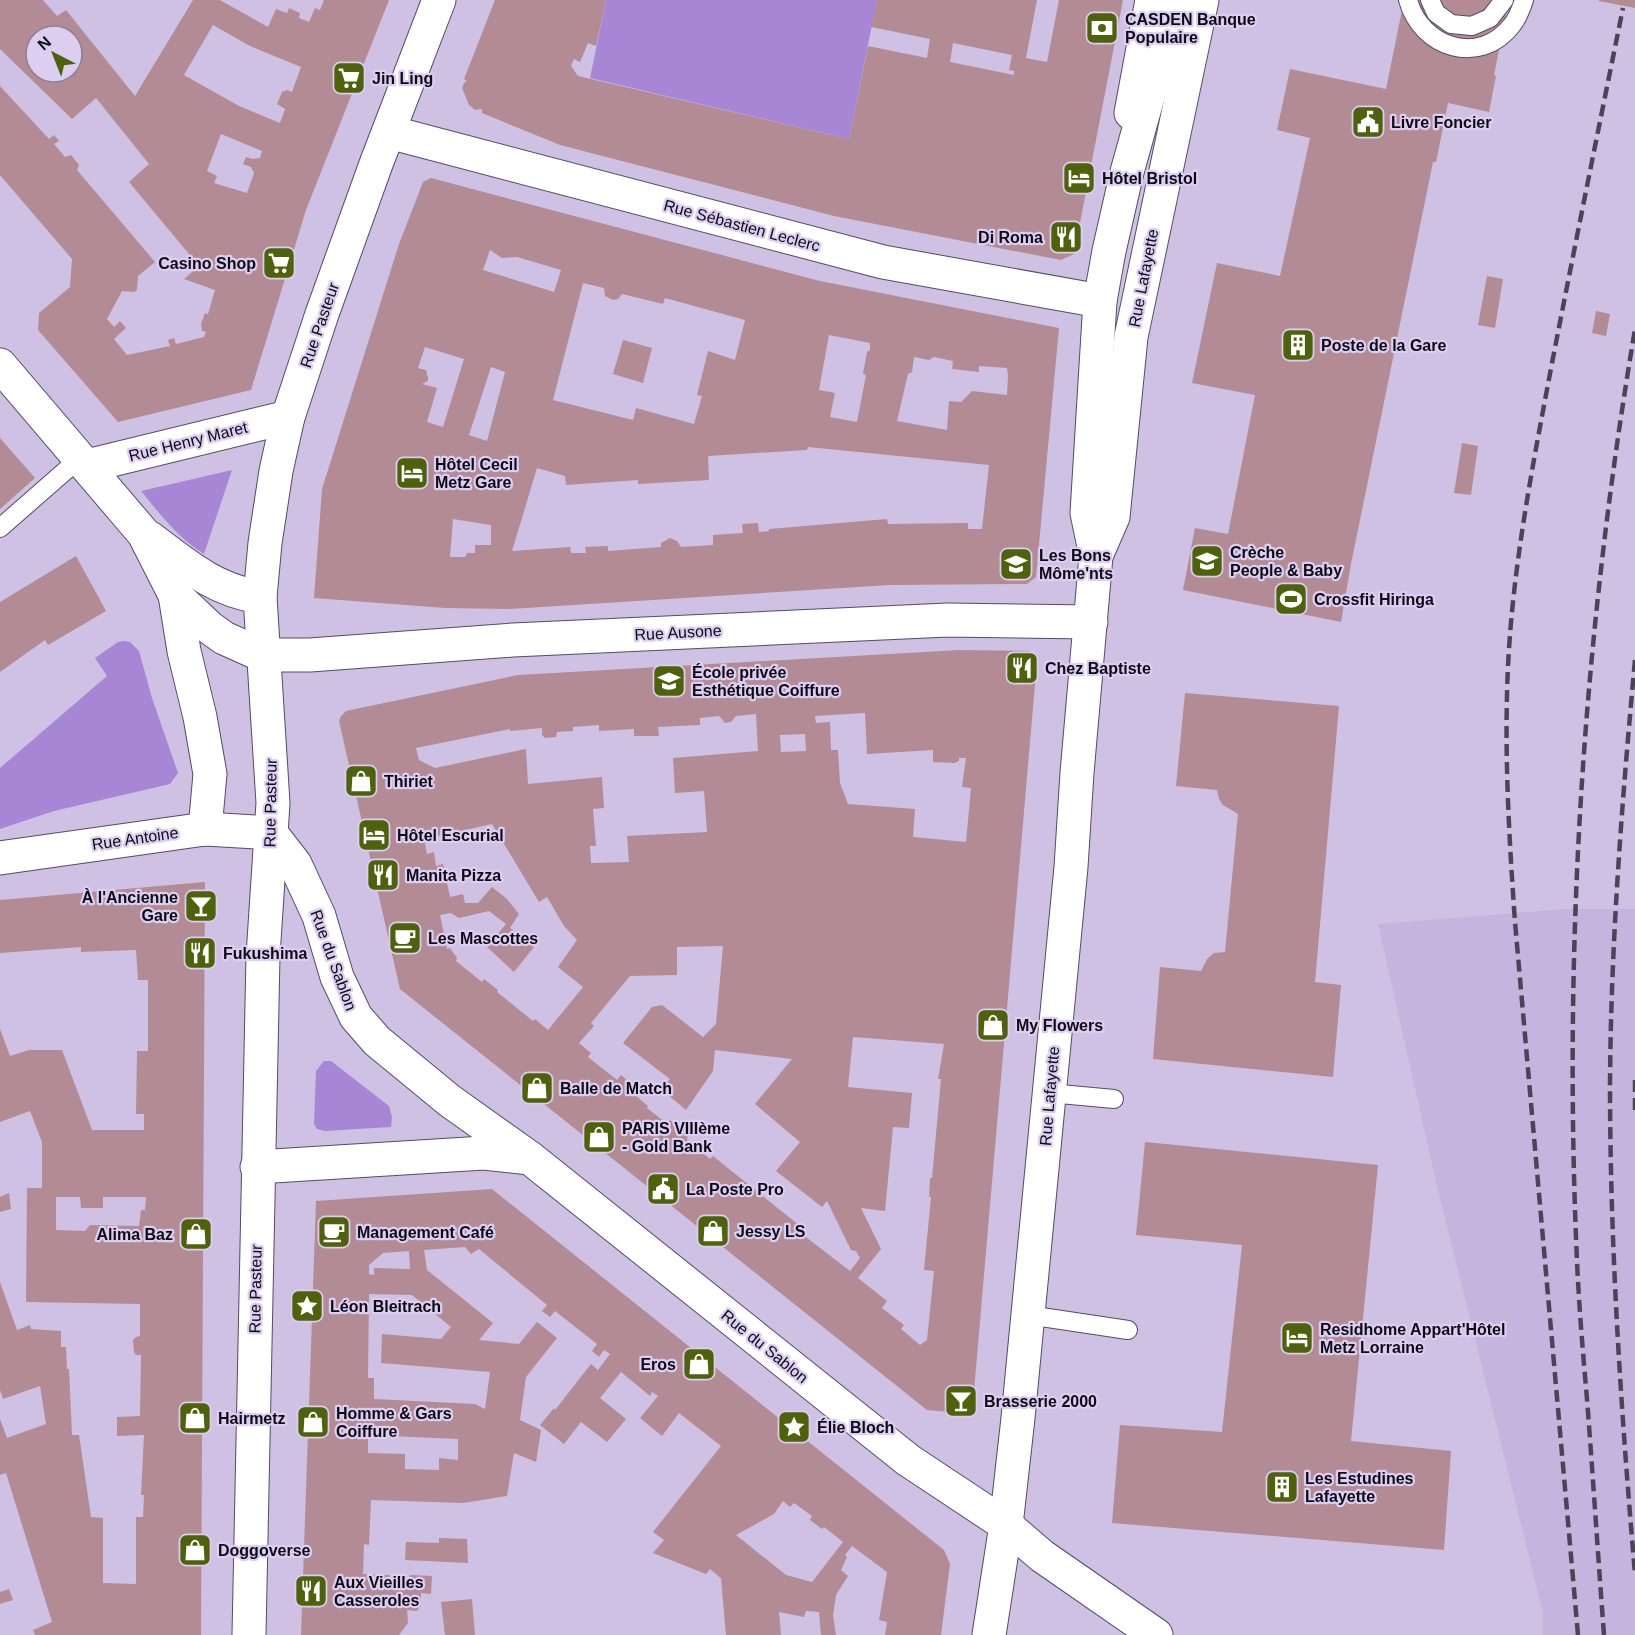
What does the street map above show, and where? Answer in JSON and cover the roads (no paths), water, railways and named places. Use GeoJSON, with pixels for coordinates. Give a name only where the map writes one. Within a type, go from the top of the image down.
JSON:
{"type":"FeatureCollection","features":[{"type":"Feature","properties":{"kind":"street","name":"Rue Pasteur"},"geometry":{"type":"LineString","coordinates":[[249,1635],[257,1167],[264,922],[273,802],[260,597],[265,543],[276,471],[288,417],[322,314],[439,0]]}},
{"type":"Feature","properties":{"kind":"street","name":"Rue Lafayette"},"geometry":{"type":"LineString","coordinates":[[1127,172],[1131,110],[1152,0]]}},
{"type":"Feature","properties":{"kind":"street","name":"Rue Lafayette"},"geometry":{"type":"LineString","coordinates":[[989,1635],[1006,1526],[1071,867],[1096,556],[1088,513],[1100,301],[1127,172],[1161,50],[1171,0]]}},
{"type":"Feature","properties":{"kind":"street","name":"Rue Lafayette"},"geometry":{"type":"LineString","coordinates":[[1096,556],[1113,517],[1131,337],[1202,0]]}},
{"type":"Feature","properties":{"kind":"street","name":"Rue Sébastien Leclerc"},"geometry":{"type":"LineString","coordinates":[[389,132],[883,262],[1100,301]]}},
{"type":"Feature","properties":{"kind":"street"},"geometry":{"type":"LineString","coordinates":[[1100,301],[1131,337]]}},
{"type":"Feature","properties":{"kind":"street"},"geometry":{"type":"LineString","coordinates":[[0,365],[144,534],[216,585],[237,593],[260,597]]}},
{"type":"Feature","properties":{"kind":"street","name":"Rue Henry Maret"},"geometry":{"type":"LineString","coordinates":[[83,462],[288,417]]}},
{"type":"Feature","properties":{"kind":"street"},"geometry":{"type":"LineString","coordinates":[[144,534],[175,595],[184,651],[200,717],[210,774],[206,829]]}},
{"type":"Feature","properties":{"kind":"street"},"geometry":{"type":"LineString","coordinates":[[175,595],[224,638],[253,651],[265,652]]}},
{"type":"Feature","properties":{"kind":"street","name":"Rue Ausone"},"geometry":{"type":"LineString","coordinates":[[265,652],[278,655],[310,655],[513,640],[948,620],[1091,622]]}},
{"type":"Feature","properties":{"kind":"street","name":"Rue Antoine"},"geometry":{"type":"LineString","coordinates":[[0,858],[206,829],[271,833]]}},
{"type":"Feature","properties":{"kind":"street","name":"Rue du Sablon"},"geometry":{"type":"LineString","coordinates":[[271,833],[294,864],[319,916],[337,977],[356,1017],[377,1041],[450,1101],[530,1158],[908,1460],[1006,1526],[1042,1556],[1156,1635]]}},
{"type":"Feature","properties":{"kind":"street"},"geometry":{"type":"LineString","coordinates":[[257,1167],[484,1153],[530,1158]]}},
{"type":"Feature","properties":{"kind":"lane"},"geometry":{"type":"LineString","coordinates":[[1408,0],[1411,11],[1420,26],[1436,40],[1453,48],[1489,44],[1502,36],[1512,26],[1524,0]]}},
{"type":"Feature","properties":{"kind":"lane"},"geometry":{"type":"LineString","coordinates":[[1430,0],[1436,13],[1451,24],[1472,26],[1490,18],[1504,0]]}},
{"type":"Feature","properties":{"kind":"lane"},"geometry":{"type":"LineString","coordinates":[[0,528],[83,462]]}},
{"type":"Feature","properties":{"kind":"lane"},"geometry":{"type":"LineString","coordinates":[[1049,1093],[1114,1099]]}},
{"type":"Feature","properties":{"kind":"lane"},"geometry":{"type":"LineString","coordinates":[[1028,1315],[1128,1330]]}},
{"type":"Feature","properties":{"kind":"railway"},"geometry":{"type":"LineString","coordinates":[[1578,1635],[1515,922],[1508,794],[1507,698],[1514,590],[1531,476],[1623,8]]}},
{"type":"Feature","properties":{"kind":"railway"},"geometry":{"type":"LineString","coordinates":[[1604,1635],[1577,1261],[1573,1144],[1575,910],[1581,793],[1602,560],[1635,329]]}},
{"type":"Feature","properties":{"kind":"railway"},"geometry":{"type":"LineString","coordinates":[[1635,660],[1618,871],[1612,977],[1610,1083],[1617,1329],[1635,1574]]}},
{"type":"Feature","properties":{"kind":"railway"},"geometry":{"type":"LineString","coordinates":[[1635,1080],[1635,1115]]}},
{"type":"Feature","properties":{"kind":"place","name":"CASDEN Banque Populaire"},"geometry":{"type":"Point","coordinates":[1102,28]}},
{"type":"Feature","properties":{"kind":"place","name":"Jin Ling"},"geometry":{"type":"Point","coordinates":[349,78]}},
{"type":"Feature","properties":{"kind":"place","name":"Livre Foncier"},"geometry":{"type":"Point","coordinates":[1368,122]}},
{"type":"Feature","properties":{"kind":"place","name":"Hôtel Bristol"},"geometry":{"type":"Point","coordinates":[1079,178]}},
{"type":"Feature","properties":{"kind":"place","name":"Di Roma"},"geometry":{"type":"Point","coordinates":[1066,237]}},
{"type":"Feature","properties":{"kind":"place","name":"Casino Shop"},"geometry":{"type":"Point","coordinates":[279,263]}},
{"type":"Feature","properties":{"kind":"place","name":"Poste de la Gare"},"geometry":{"type":"Point","coordinates":[1298,345]}},
{"type":"Feature","properties":{"kind":"place","name":"Hôtel Cecil Metz Gare"},"geometry":{"type":"Point","coordinates":[412,473]}},
{"type":"Feature","properties":{"kind":"place","name":"Crèche People & Baby"},"geometry":{"type":"Point","coordinates":[1207,561]}},
{"type":"Feature","properties":{"kind":"place","name":"Les Bons Môme'nts"},"geometry":{"type":"Point","coordinates":[1016,564]}},
{"type":"Feature","properties":{"kind":"place","name":"Crossfit Hiringa"},"geometry":{"type":"Point","coordinates":[1291,599]}},
{"type":"Feature","properties":{"kind":"place","name":"Chez Baptiste"},"geometry":{"type":"Point","coordinates":[1022,668]}},
{"type":"Feature","properties":{"kind":"place","name":"École privée Esthétique Coiffure"},"geometry":{"type":"Point","coordinates":[669,681]}},
{"type":"Feature","properties":{"kind":"place","name":"Thiriet"},"geometry":{"type":"Point","coordinates":[361,781]}},
{"type":"Feature","properties":{"kind":"place","name":"Hôtel Escurial"},"geometry":{"type":"Point","coordinates":[374,835]}},
{"type":"Feature","properties":{"kind":"place","name":"Manita Pizza"},"geometry":{"type":"Point","coordinates":[383,875]}},
{"type":"Feature","properties":{"kind":"place","name":"À l'Ancienne Gare"},"geometry":{"type":"Point","coordinates":[201,906]}},
{"type":"Feature","properties":{"kind":"place","name":"Les Mascottes"},"geometry":{"type":"Point","coordinates":[405,938]}},
{"type":"Feature","properties":{"kind":"place","name":"Fukushima"},"geometry":{"type":"Point","coordinates":[200,953]}},
{"type":"Feature","properties":{"kind":"place","name":"My Flowers"},"geometry":{"type":"Point","coordinates":[993,1025]}},
{"type":"Feature","properties":{"kind":"place","name":"Balle de Match"},"geometry":{"type":"Point","coordinates":[537,1088]}},
{"type":"Feature","properties":{"kind":"place","name":"PARIS VIIIème - Gold Bank"},"geometry":{"type":"Point","coordinates":[599,1137]}},
{"type":"Feature","properties":{"kind":"place","name":"La Poste Pro"},"geometry":{"type":"Point","coordinates":[663,1189]}},
{"type":"Feature","properties":{"kind":"place","name":"Jessy LS"},"geometry":{"type":"Point","coordinates":[713,1231]}},
{"type":"Feature","properties":{"kind":"place","name":"Management Café"},"geometry":{"type":"Point","coordinates":[334,1232]}},
{"type":"Feature","properties":{"kind":"place","name":"Alima Baz"},"geometry":{"type":"Point","coordinates":[196,1234]}},
{"type":"Feature","properties":{"kind":"place","name":"Léon Bleitrach"},"geometry":{"type":"Point","coordinates":[307,1306]}},
{"type":"Feature","properties":{"kind":"place","name":"Residhome Appart'Hôtel Metz Lorraine"},"geometry":{"type":"Point","coordinates":[1297,1338]}},
{"type":"Feature","properties":{"kind":"place","name":"Eros"},"geometry":{"type":"Point","coordinates":[699,1364]}},
{"type":"Feature","properties":{"kind":"place","name":"Brasserie 2000"},"geometry":{"type":"Point","coordinates":[961,1401]}},
{"type":"Feature","properties":{"kind":"place","name":"Hairmetz"},"geometry":{"type":"Point","coordinates":[195,1418]}},
{"type":"Feature","properties":{"kind":"place","name":"Homme & Gars Coiffure"},"geometry":{"type":"Point","coordinates":[313,1422]}},
{"type":"Feature","properties":{"kind":"place","name":"Élie Bloch"},"geometry":{"type":"Point","coordinates":[794,1427]}},
{"type":"Feature","properties":{"kind":"place","name":"Les Estudines Lafayette"},"geometry":{"type":"Point","coordinates":[1282,1487]}},
{"type":"Feature","properties":{"kind":"place","name":"Doggoverse"},"geometry":{"type":"Point","coordinates":[195,1550]}},
{"type":"Feature","properties":{"kind":"place","name":"Aux Vieilles Casseroles"},"geometry":{"type":"Point","coordinates":[311,1591]}}]}
